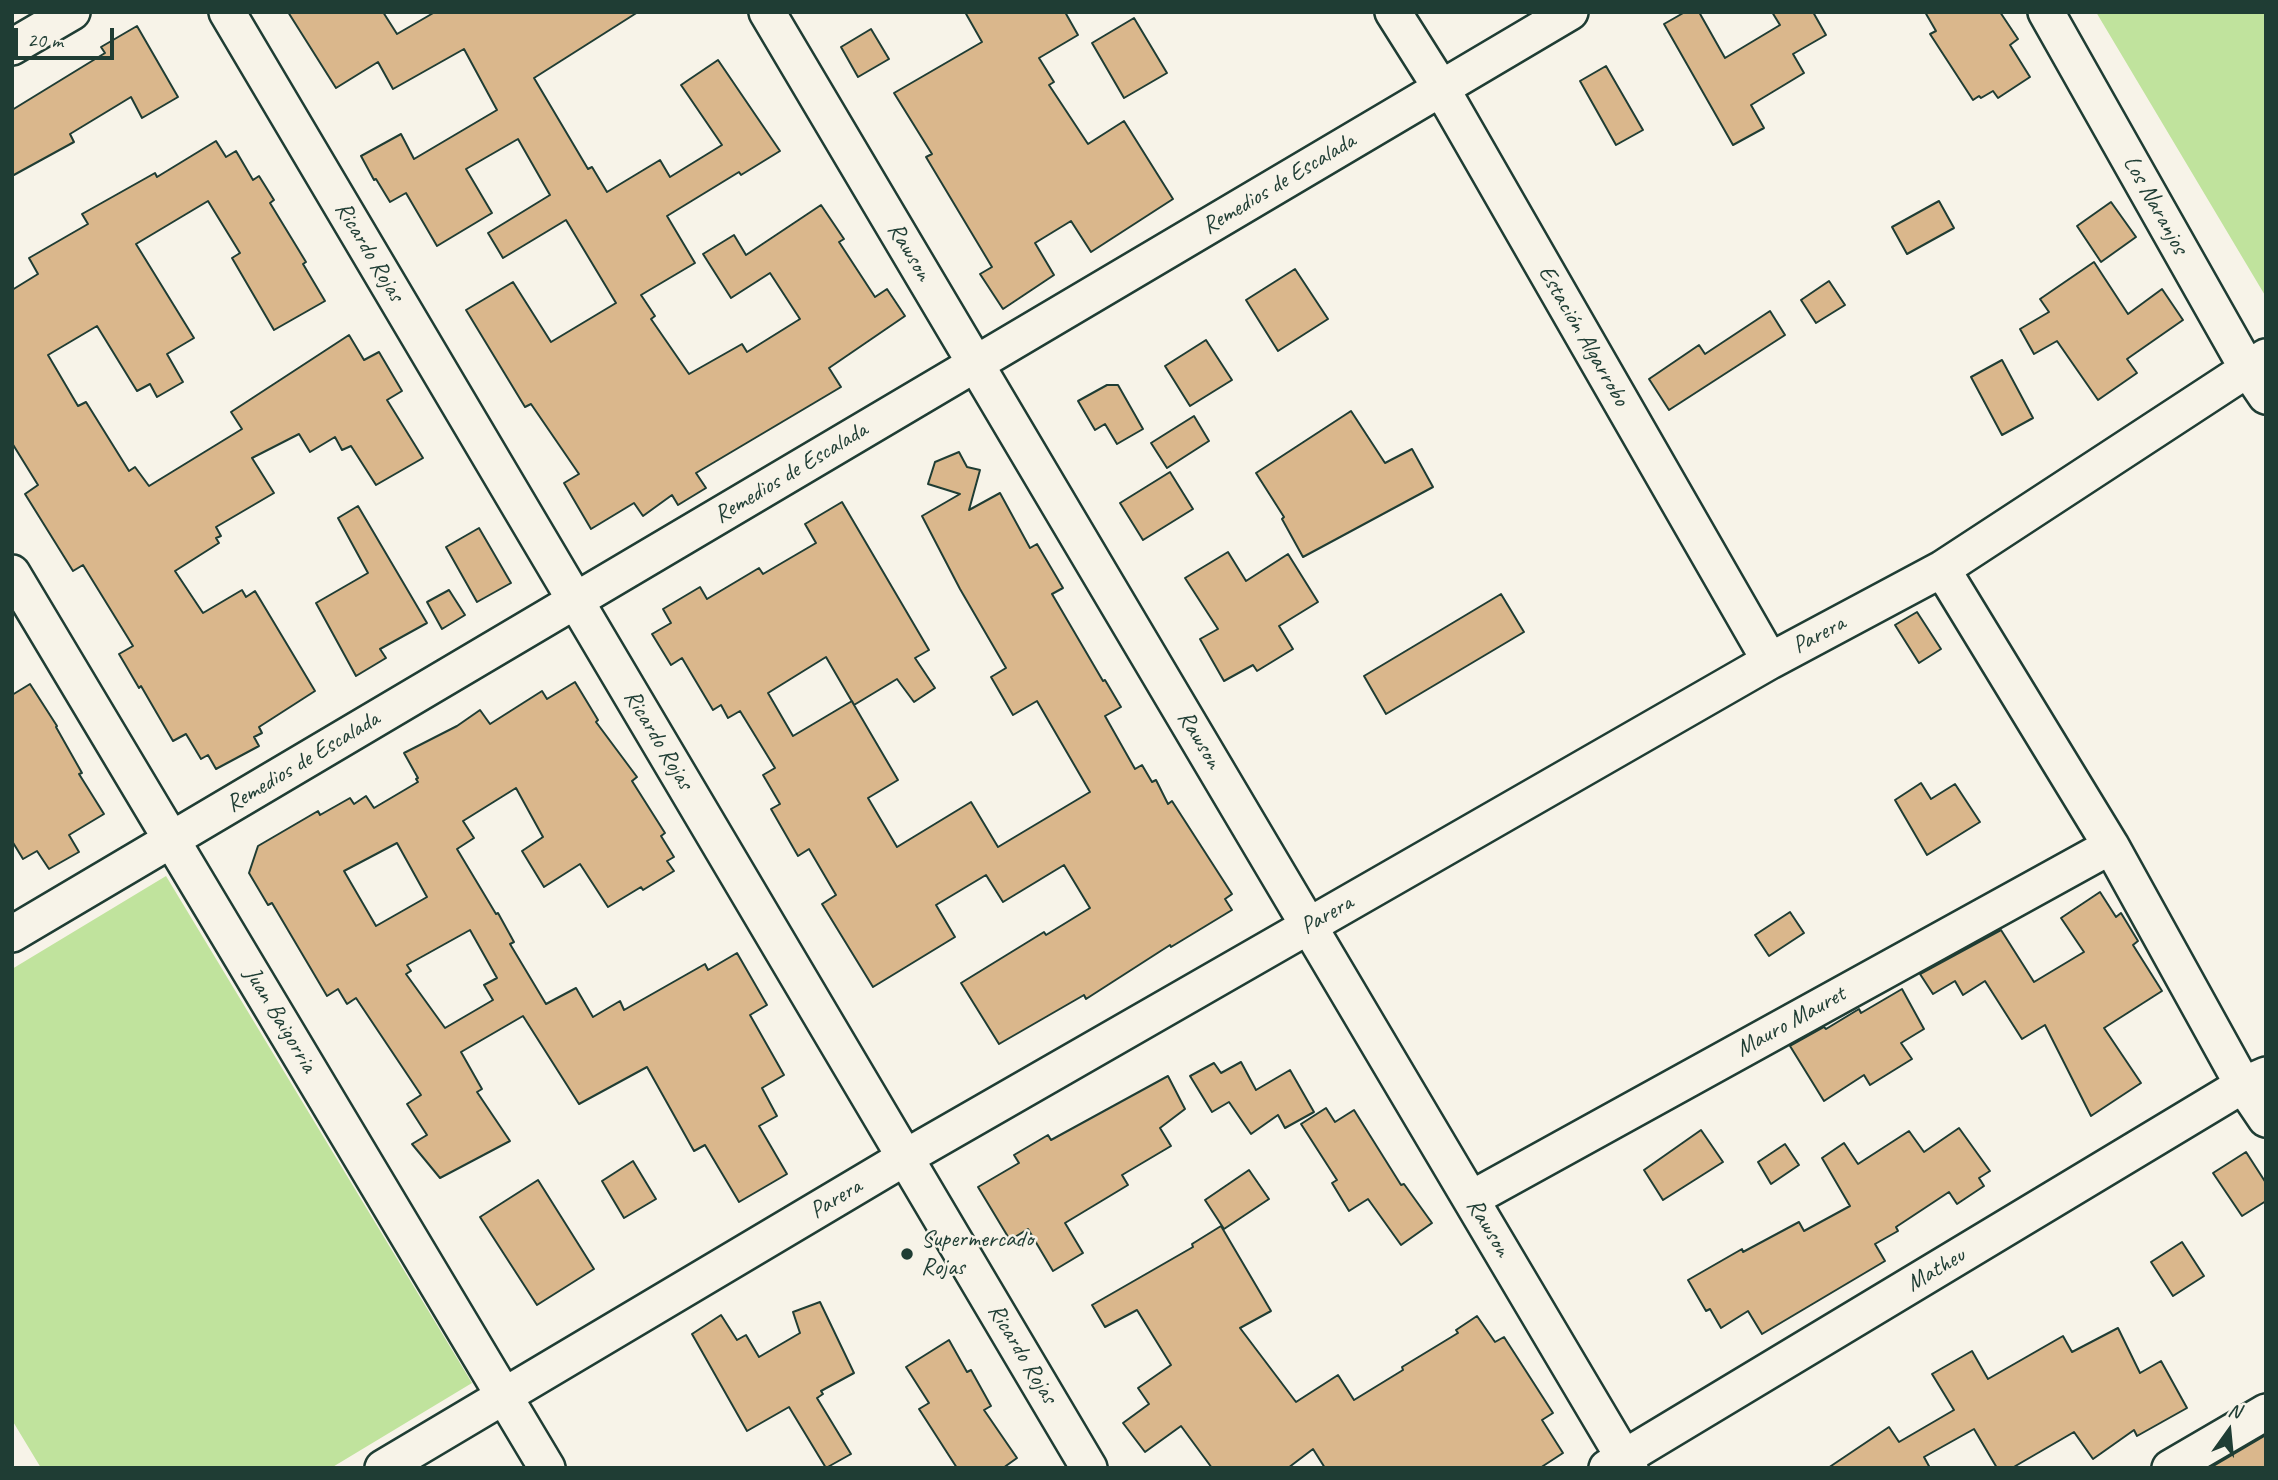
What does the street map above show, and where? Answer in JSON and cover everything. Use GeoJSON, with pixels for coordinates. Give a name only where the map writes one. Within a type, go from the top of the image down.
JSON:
{"type":"FeatureCollection","features":[{"type":"Feature","properties":{"kind":"street"},"geometry":{"type":"LineString","coordinates":[[12,47],[72,12]]}},
{"type":"Feature","properties":{"kind":"street","name":"Ricardo Rojas"},"geometry":{"type":"LineString","coordinates":[[227,12],[1089,1468]]}},
{"type":"Feature","properties":{"kind":"street","name":"Rawson"},"geometry":{"type":"LineString","coordinates":[[767,12],[1471,1199],[1620,1464]]}},
{"type":"Feature","properties":{"kind":"street","name":"Estación Algarrobo"},"geometry":{"type":"LineString","coordinates":[[1393,12],[1441,89],[1770,661]]}},
{"type":"Feature","properties":{"kind":"street","name":"Remedios de Escalada"},"geometry":{"type":"LineString","coordinates":[[12,934],[1570,12]]}},
{"type":"Feature","properties":{"kind":"street","name":"Los Naranjos"},"geometry":{"type":"LineString","coordinates":[[2046,12],[2260,373]]}},
{"type":"Feature","properties":{"kind":"street","name":"Parera"},"geometry":{"type":"LineString","coordinates":[[383,1468],[906,1157],[1770,661],[1942,569],[2260,373]]}},
{"type":"Feature","properties":{"kind":"street"},"geometry":{"type":"LineString","coordinates":[[1942,569],[2255,1080],[2266,1119]]}},
{"type":"Feature","properties":{"kind":"street","name":"Juan Baigorria"},"geometry":{"type":"LineString","coordinates":[[12,573],[547,1468]]}},
{"type":"Feature","properties":{"kind":"street","name":"Mauro Mauret"},"geometry":{"type":"LineString","coordinates":[[1471,1199],[2111,846]]}},
{"type":"Feature","properties":{"kind":"street","name":"Matheu"},"geometry":{"type":"LineString","coordinates":[[1620,1464],[2255,1080]]}},
{"type":"Feature","properties":{"kind":"street"},"geometry":{"type":"LineString","coordinates":[[2170,1468],[2266,1412]]}},
{"type":"Feature","properties":{"kind":"green space"},"geometry":{"type":"Polygon","coordinates":[[[2096,12],[2266,12],[2266,297],[2096,12]]]}},
{"type":"Feature","properties":{"kind":"green space"},"geometry":{"type":"Polygon","coordinates":[[[166,876],[472,1383],[331,1468],[41,1468],[12,1420],[12,969],[166,876]]]}},
{"type":"Feature","properties":{"kind":"building"},"geometry":{"type":"Polygon","coordinates":[[[288,12],[383,12],[397,34],[435,12],[638,12],[534,78],[588,169],[592,167],[607,192],[660,160],[670,177],[722,145],[681,85],[718,60],[780,151],[741,175],[739,172],[667,216],[695,263],[641,295],[655,316],[651,319],[689,374],[742,344],[747,352],[800,319],[770,273],[731,298],[703,254],[734,235],[746,255],[821,205],[844,239],[839,242],[875,297],[887,289],[905,316],[829,368],[841,387],[696,473],[706,488],[678,505],[672,495],[643,516],[634,503],[591,529],[564,483],[579,474],[531,404],[525,407],[466,310],[513,282],[551,342],[616,303],[566,220],[503,258],[488,233],[550,195],[518,139],[466,169],[492,213],[437,246],[406,193],[390,202],[376,179],[374,180],[361,156],[401,134],[414,159],[497,110],[464,49],[393,89],[378,62],[336,88],[288,12]]]}},
{"type":"Feature","properties":{"kind":"building"},"geometry":{"type":"Polygon","coordinates":[[[965,12],[1065,12],[1078,35],[1039,58],[1054,82],[1049,85],[1088,144],[1124,121],[1173,199],[1091,252],[1071,221],[1035,243],[1054,275],[1003,309],[980,274],[992,267],[926,157],[932,154],[894,93],[982,42],[965,12]]]}},
{"type":"Feature","properties":{"kind":"building"},"geometry":{"type":"Polygon","coordinates":[[[1685,12],[1699,12],[1725,58],[1780,25],[1772,12],[1813,12],[1826,35],[1793,54],[1804,73],[1751,105],[1764,128],[1733,145],[1664,24],[1685,12]]]}},
{"type":"Feature","properties":{"kind":"building"},"geometry":{"type":"Polygon","coordinates":[[[1925,12],[2000,12],[2018,39],[2010,45],[2030,77],[1998,98],[1993,91],[1973,100],[1930,34],[1936,31],[1925,12]]]}},
{"type":"Feature","properties":{"kind":"building"},"geometry":{"type":"Polygon","coordinates":[[[1134,18],[1167,73],[1124,98],[1092,43],[1134,18]]]}},
{"type":"Feature","properties":{"kind":"building"},"geometry":{"type":"Polygon","coordinates":[[[137,26],[178,97],[142,118],[131,97],[70,134],[74,142],[12,176],[12,110],[105,53],[101,47],[137,26]]]}},
{"type":"Feature","properties":{"kind":"building"},"geometry":{"type":"Polygon","coordinates":[[[871,29],[889,59],[858,77],[841,47],[871,29]]]}},
{"type":"Feature","properties":{"kind":"building"},"geometry":{"type":"Polygon","coordinates":[[[1606,66],[1643,130],[1616,145],[1580,81],[1606,66]]]}},
{"type":"Feature","properties":{"kind":"building"},"geometry":{"type":"Polygon","coordinates":[[[216,141],[226,157],[236,151],[253,180],[259,176],[274,200],[270,203],[306,262],[303,264],[325,301],[274,330],[232,258],[240,253],[208,201],[136,244],[194,338],[167,354],[183,382],[157,397],[150,384],[137,391],[97,326],[48,355],[78,406],[86,402],[129,471],[135,467],[149,486],[242,429],[231,412],[349,335],[364,360],[379,352],[402,391],[387,400],[423,458],[376,485],[351,446],[342,450],[335,437],[310,452],[299,434],[252,458],[274,493],[216,527],[221,536],[216,538],[219,543],[175,571],[203,613],[242,590],[246,597],[255,591],[315,691],[259,727],[262,733],[254,737],[259,746],[216,769],[208,755],[201,759],[186,734],[173,741],[119,654],[133,646],[83,565],[73,571],[25,494],[38,485],[12,443],[12,290],[38,274],[29,258],[88,224],[82,214],[155,173],[157,177],[216,141]]]}},
{"type":"Feature","properties":{"kind":"building"},"geometry":{"type":"Polygon","coordinates":[[[1939,201],[1954,228],[1907,254],[1892,227],[1939,201]]]}},
{"type":"Feature","properties":{"kind":"building"},"geometry":{"type":"Polygon","coordinates":[[[2111,202],[2136,237],[2101,262],[2077,226],[2111,202]]]}},
{"type":"Feature","properties":{"kind":"building"},"geometry":{"type":"Polygon","coordinates":[[[2094,262],[2128,314],[2162,289],[2183,320],[2127,359],[2137,373],[2098,400],[2057,341],[2034,354],[2020,329],[2049,312],[2040,299],[2094,262]]]}},
{"type":"Feature","properties":{"kind":"building"},"geometry":{"type":"Polygon","coordinates":[[[1295,269],[1328,319],[1278,351],[1246,300],[1295,269]]]}},
{"type":"Feature","properties":{"kind":"building"},"geometry":{"type":"Polygon","coordinates":[[[1829,281],[1845,305],[1816,323],[1801,300],[1829,281]]]}},
{"type":"Feature","properties":{"kind":"building"},"geometry":{"type":"Polygon","coordinates":[[[1770,311],[1785,335],[1669,410],[1649,379],[1699,345],[1705,354],[1770,311]]]}},
{"type":"Feature","properties":{"kind":"building"},"geometry":{"type":"Polygon","coordinates":[[[1206,340],[1232,380],[1190,406],[1165,366],[1206,340]]]}},
{"type":"Feature","properties":{"kind":"building"},"geometry":{"type":"Polygon","coordinates":[[[2002,360],[2033,418],[2002,435],[1971,377],[2002,360]]]}},
{"type":"Feature","properties":{"kind":"building"},"geometry":{"type":"Polygon","coordinates":[[[1107,385],[1118,385],[1143,429],[1117,444],[1105,424],[1095,430],[1078,401],[1107,385]]]}},
{"type":"Feature","properties":{"kind":"building"},"geometry":{"type":"Polygon","coordinates":[[[1351,411],[1385,463],[1412,449],[1433,487],[1303,557],[1282,519],[1284,517],[1256,473],[1351,411]]]}},
{"type":"Feature","properties":{"kind":"building"},"geometry":{"type":"Polygon","coordinates":[[[1194,416],[1209,441],[1167,468],[1151,443],[1194,416]]]}},
{"type":"Feature","properties":{"kind":"building"},"geometry":{"type":"Polygon","coordinates":[[[959,452],[967,467],[980,470],[969,510],[1000,493],[1030,548],[1037,544],[1063,588],[1052,594],[1121,707],[1105,716],[1135,769],[1142,765],[1152,782],[1156,780],[1168,804],[1172,801],[1232,894],[1225,899],[1232,910],[1171,947],[1170,945],[1086,999],[1084,995],[999,1044],[961,983],[1044,932],[1046,935],[1090,908],[1064,865],[1003,902],[986,875],[936,905],[955,937],[873,987],[822,904],[836,895],[809,849],[798,856],[771,809],[780,804],[763,775],[775,768],[740,711],[728,718],[721,705],[713,710],[682,658],[671,665],[652,634],[671,623],[663,609],[700,587],[707,599],[759,568],[763,574],[816,543],[805,524],[842,502],[929,650],[915,658],[935,688],[914,702],[897,679],[854,705],[898,780],[868,798],[897,847],[971,802],[998,847],[1090,792],[1037,701],[1013,715],[991,677],[1006,668],[922,516],[960,494],[928,484],[935,462],[959,452]],[[826,657],[768,693],[793,736],[852,701],[826,657]]]}},
{"type":"Feature","properties":{"kind":"building"},"geometry":{"type":"Polygon","coordinates":[[[1170,472],[1193,509],[1143,540],[1120,503],[1170,472]]]}},
{"type":"Feature","properties":{"kind":"building"},"geometry":{"type":"Polygon","coordinates":[[[358,506],[427,623],[380,649],[386,658],[356,676],[316,603],[368,573],[338,518],[358,506]]]}},
{"type":"Feature","properties":{"kind":"building"},"geometry":{"type":"Polygon","coordinates":[[[479,528],[511,583],[477,602],[446,547],[479,528]]]}},
{"type":"Feature","properties":{"kind":"building"},"geometry":{"type":"Polygon","coordinates":[[[1228,552],[1246,581],[1288,554],[1318,602],[1279,626],[1293,649],[1257,671],[1253,665],[1224,681],[1200,639],[1218,629],[1185,578],[1228,552]]]}},
{"type":"Feature","properties":{"kind":"building"},"geometry":{"type":"Polygon","coordinates":[[[449,590],[465,615],[442,629],[427,602],[449,590]]]}},
{"type":"Feature","properties":{"kind":"building"},"geometry":{"type":"Polygon","coordinates":[[[1501,594],[1524,632],[1386,714],[1364,676],[1501,594]]]}},
{"type":"Feature","properties":{"kind":"building"},"geometry":{"type":"Polygon","coordinates":[[[1917,612],[1941,649],[1919,663],[1895,625],[1917,612]]]}},
{"type":"Feature","properties":{"kind":"building"},"geometry":{"type":"Polygon","coordinates":[[[575,682],[598,720],[596,722],[637,777],[632,781],[665,833],[661,836],[674,857],[667,861],[674,871],[608,907],[580,864],[544,887],[522,851],[543,837],[516,788],[463,821],[474,838],[457,849],[496,914],[498,913],[514,942],[510,944],[546,1004],[576,988],[593,1017],[620,1001],[624,1010],[705,964],[708,970],[737,953],[767,1005],[750,1015],[784,1075],[762,1088],[777,1116],[759,1126],[787,1174],[739,1202],[705,1145],[694,1151],[647,1067],[579,1104],[523,1016],[461,1052],[482,1089],[477,1092],[510,1141],[440,1178],[412,1144],[427,1135],[407,1104],[421,1095],[356,998],[347,1004],[338,989],[327,996],[272,903],[268,905],[249,873],[258,846],[318,811],[320,815],[350,798],[354,804],[366,796],[374,808],[418,782],[404,753],[457,726],[480,710],[490,724],[542,691],[547,699],[575,682]],[[397,843],[344,871],[376,926],[427,897],[397,843]],[[470,930],[407,965],[411,971],[406,974],[445,1028],[493,1000],[484,985],[497,978],[470,930]]]}},
{"type":"Feature","properties":{"kind":"building"},"geometry":{"type":"Polygon","coordinates":[[[30,684],[57,726],[82,773],[79,774],[104,814],[69,835],[79,852],[49,869],[37,851],[23,859],[12,841],[12,695],[30,684]]]}},
{"type":"Feature","properties":{"kind":"building"},"geometry":{"type":"Polygon","coordinates":[[[1921,783],[1931,799],[1955,784],[1980,822],[1927,855],[1895,800],[1921,783]]]}},
{"type":"Feature","properties":{"kind":"building"},"geometry":{"type":"Polygon","coordinates":[[[2100,892],[2116,917],[2121,913],[2138,941],[2133,945],[2162,991],[2104,1028],[2141,1083],[2091,1116],[2045,1025],[2022,1039],[1985,981],[1963,995],[1955,981],[1933,994],[1920,974],[2001,930],[2034,982],[2084,952],[2061,918],[2100,892]]]}},
{"type":"Feature","properties":{"kind":"building"},"geometry":{"type":"Polygon","coordinates":[[[1790,912],[1804,933],[1769,956],[1755,935],[1790,912]]]}},
{"type":"Feature","properties":{"kind":"building"},"geometry":{"type":"Polygon","coordinates":[[[1902,989],[1924,1029],[1901,1043],[1912,1059],[1870,1085],[1864,1075],[1824,1101],[1790,1046],[1859,1009],[1861,1013],[1902,989]]]}},
{"type":"Feature","properties":{"kind":"building"},"geometry":{"type":"Polygon","coordinates":[[[1241,1062],[1256,1090],[1290,1070],[1314,1112],[1285,1128],[1278,1115],[1251,1134],[1229,1102],[1212,1112],[1190,1076],[1214,1063],[1221,1073],[1241,1062]]]}},
{"type":"Feature","properties":{"kind":"building"},"geometry":{"type":"Polygon","coordinates":[[[1168,1076],[1185,1109],[1160,1128],[1171,1146],[1122,1175],[1128,1185],[1065,1223],[1083,1253],[1053,1271],[1028,1229],[1010,1240],[978,1187],[1019,1163],[1014,1155],[1048,1135],[1051,1140],[1168,1076]]]}},
{"type":"Feature","properties":{"kind":"building"},"geometry":{"type":"Polygon","coordinates":[[[1326,1108],[1335,1122],[1354,1110],[1401,1185],[1404,1184],[1432,1223],[1401,1245],[1368,1199],[1349,1211],[1332,1183],[1337,1180],[1301,1124],[1326,1108]]]}},
{"type":"Feature","properties":{"kind":"building"},"geometry":{"type":"Polygon","coordinates":[[[1959,1128],[1990,1171],[1979,1178],[1984,1186],[1957,1204],[1949,1192],[1896,1227],[1898,1231],[1875,1244],[1885,1261],[1762,1334],[1748,1311],[1721,1328],[1710,1309],[1706,1311],[1688,1280],[1742,1249],[1743,1252],[1799,1222],[1804,1231],[1850,1206],[1822,1158],[1844,1143],[1858,1164],[1909,1131],[1924,1152],[1959,1128]]]}},
{"type":"Feature","properties":{"kind":"building"},"geometry":{"type":"Polygon","coordinates":[[[1701,1130],[1723,1162],[1663,1200],[1644,1170],[1701,1130]]]}},
{"type":"Feature","properties":{"kind":"building"},"geometry":{"type":"Polygon","coordinates":[[[1785,1144],[1799,1165],[1771,1184],[1758,1162],[1785,1144]]]}},
{"type":"Feature","properties":{"kind":"building"},"geometry":{"type":"Polygon","coordinates":[[[2246,1152],[2266,1183],[2266,1201],[2242,1216],[2213,1173],[2246,1152]]]}},
{"type":"Feature","properties":{"kind":"building"},"geometry":{"type":"Polygon","coordinates":[[[633,1161],[656,1199],[624,1218],[602,1181],[633,1161]]]}},
{"type":"Feature","properties":{"kind":"building"},"geometry":{"type":"Polygon","coordinates":[[[1249,1170],[1269,1199],[1224,1229],[1205,1200],[1249,1170]]]}},
{"type":"Feature","properties":{"kind":"building"},"geometry":{"type":"Polygon","coordinates":[[[538,1180],[594,1269],[537,1305],[480,1217],[538,1180]]]}},
{"type":"Feature","properties":{"kind":"building"},"geometry":{"type":"Polygon","coordinates":[[[1221,1226],[1271,1311],[1240,1328],[1296,1402],[1338,1375],[1354,1400],[1458,1333],[1456,1330],[1477,1316],[1495,1342],[1504,1337],[1553,1413],[1542,1420],[1563,1453],[1540,1468],[1325,1468],[1313,1449],[1288,1468],[1212,1468],[1181,1426],[1145,1452],[1123,1423],[1149,1404],[1138,1388],[1171,1365],[1137,1310],[1105,1327],[1092,1305],[1193,1247],[1192,1244],[1221,1226]]]}},
{"type":"Feature","properties":{"kind":"building"},"geometry":{"type":"Polygon","coordinates":[[[2182,1242],[2204,1276],[2173,1296],[2151,1262],[2182,1242]]]}},
{"type":"Feature","properties":{"kind":"building"},"geometry":{"type":"Polygon","coordinates":[[[820,1302],[854,1373],[821,1391],[823,1394],[817,1398],[851,1454],[826,1468],[789,1407],[747,1431],[692,1334],[721,1315],[737,1340],[746,1335],[759,1357],[800,1333],[793,1312],[820,1302]]]}},
{"type":"Feature","properties":{"kind":"building"},"geometry":{"type":"Polygon","coordinates":[[[2118,1328],[2140,1373],[2161,1361],[2187,1408],[2137,1436],[2134,1430],[2093,1459],[2074,1432],[2012,1468],[1997,1468],[1974,1429],[1924,1457],[1930,1468],[1828,1468],[1889,1427],[1899,1442],[1954,1410],[1932,1374],[1972,1351],[1988,1379],[2063,1336],[2072,1352],[2118,1328]]]}},
{"type":"Feature","properties":{"kind":"building"},"geometry":{"type":"Polygon","coordinates":[[[949,1340],[967,1372],[971,1370],[991,1406],[984,1410],[1017,1458],[1003,1468],[957,1468],[919,1409],[929,1403],[906,1367],[949,1340]]]}},
{"type":"Feature","properties":{"kind":"building"},"geometry":{"type":"Polygon","coordinates":[[[2266,1435],[2266,1468],[2210,1468],[2266,1435]]]}},
{"type":"Feature","properties":{"kind":"place","name":"Supermercado Rojas"},"geometry":{"type":"Point","coordinates":[907,1254]}}]}
